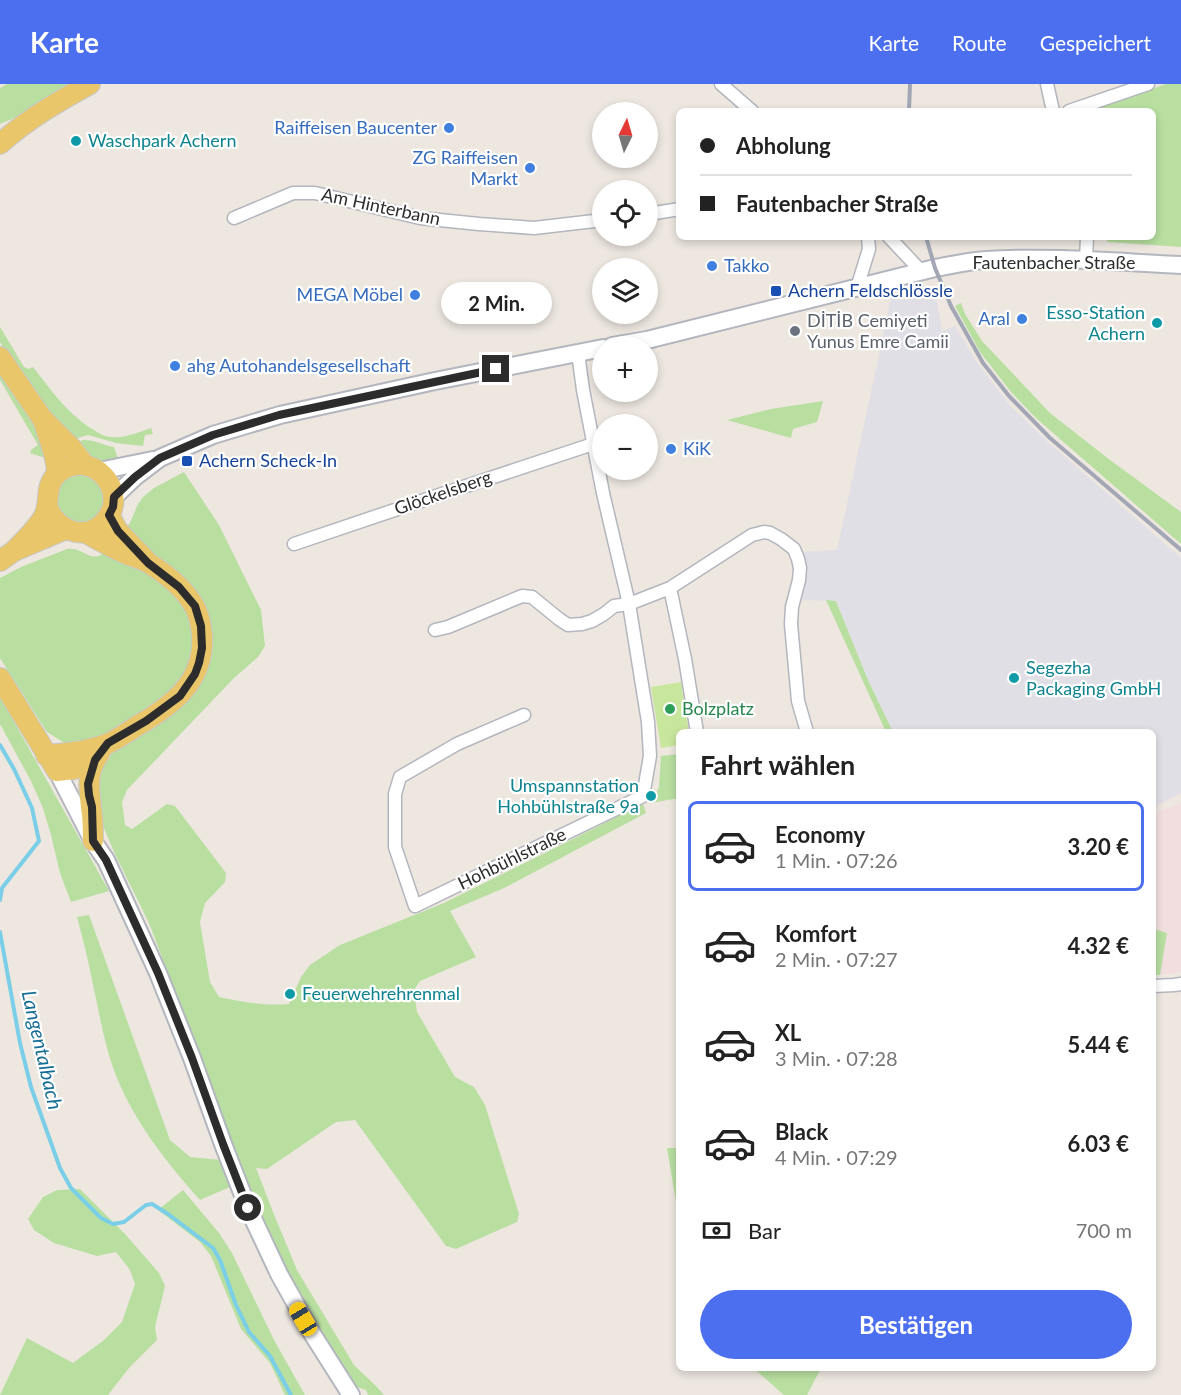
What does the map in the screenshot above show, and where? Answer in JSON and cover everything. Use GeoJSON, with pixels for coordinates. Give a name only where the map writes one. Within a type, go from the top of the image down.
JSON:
{"type":"FeatureCollection","features":[{"type":"Feature","properties":{"kind":"main road"},"geometry":{"type":"LineString","coordinates":[[0,144],[14,132],[90,84]]}},
{"type":"Feature","properties":{"kind":"main road"},"geometry":{"type":"LineString","coordinates":[[0,357],[42,418],[92,468],[107,478],[112,487],[111,506],[118,531],[148,563],[179,587],[195,606],[201,626],[202,648],[199,663],[195,674],[180,696],[146,721],[108,743],[67,753],[52,763]]}},
{"type":"Feature","properties":{"kind":"main road"},"geometry":{"type":"LineString","coordinates":[[42,418],[55,454],[57,474]]}},
{"type":"Feature","properties":{"kind":"main road"},"geometry":{"type":"LineString","coordinates":[[92,468],[75,465],[57,474],[48,489],[47,498],[54,520],[148,563]]}},
{"type":"Feature","properties":{"kind":"main road"},"geometry":{"type":"LineString","coordinates":[[7,556],[37,526],[48,506]]}},
{"type":"Feature","properties":{"kind":"main road"},"geometry":{"type":"LineString","coordinates":[[7,556],[75,530],[94,529],[103,523],[111,506]]}},
{"type":"Feature","properties":{"kind":"main road"},"geometry":{"type":"LineString","coordinates":[[0,678],[52,763],[74,769],[95,760]]}},
{"type":"Feature","properties":{"kind":"main road"},"geometry":{"type":"LineString","coordinates":[[93,841],[92,807],[88,784],[95,760],[108,743]]}},
{"type":"Feature","properties":{"kind":"street"},"geometry":{"type":"LineString","coordinates":[[721,84],[749,108]]}},
{"type":"Feature","properties":{"kind":"street"},"geometry":{"type":"LineString","coordinates":[[1047,84],[1052,108]]}},
{"type":"Feature","properties":{"kind":"street"},"geometry":{"type":"LineString","coordinates":[[1078,108],[1148,84]]}},
{"type":"Feature","properties":{"kind":"street","name":"Am Hinterbann"},"geometry":{"type":"LineString","coordinates":[[234,218],[293,193],[315,193],[420,219],[534,228],[592,221]]}},
{"type":"Feature","properties":{"kind":"street"},"geometry":{"type":"LineString","coordinates":[[658,212],[676,210]]}},
{"type":"Feature","properties":{"kind":"street"},"geometry":{"type":"LineString","coordinates":[[857,288],[869,249],[868,240]]}},
{"type":"Feature","properties":{"kind":"street"},"geometry":{"type":"LineString","coordinates":[[893,240],[921,271]]}},
{"type":"Feature","properties":{"kind":"street"},"geometry":{"type":"LineString","coordinates":[[1086,261],[1087,240]]}},
{"type":"Feature","properties":{"kind":"street","name":"Fautenbacher Straße"},"geometry":{"type":"LineString","coordinates":[[658,337],[921,271],[984,260],[1181,265]]}},
{"type":"Feature","properties":{"kind":"street"},"geometry":{"type":"LineString","coordinates":[[111,506],[135,477],[160,458],[213,435],[279,415],[592,350]]}},
{"type":"Feature","properties":{"kind":"street","name":"Hohbühlstraße"},"geometry":{"type":"LineString","coordinates":[[578,353],[592,439]]}},
{"type":"Feature","properties":{"kind":"street","name":"Glöckelsberg"},"geometry":{"type":"LineString","coordinates":[[294,544],[592,444]]}},
{"type":"Feature","properties":{"kind":"street"},"geometry":{"type":"LineString","coordinates":[[92,468],[160,458]]}},
{"type":"Feature","properties":{"kind":"street","name":"Hohbühlstraße"},"geometry":{"type":"LineString","coordinates":[[524,715],[457,744],[400,777],[394,794],[395,847],[415,906],[643,795],[650,756],[648,722],[629,604],[601,480]]}},
{"type":"Feature","properties":{"kind":"street"},"geometry":{"type":"LineString","coordinates":[[435,630],[448,627],[522,596],[532,597],[568,625],[582,624],[592,621],[614,606],[629,604],[670,588],[752,535],[770,533],[781,538],[794,549],[800,568],[791,624],[798,701],[806,729]]}},
{"type":"Feature","properties":{"kind":"street"},"geometry":{"type":"LineString","coordinates":[[670,588],[686,659],[697,729]]}},
{"type":"Feature","properties":{"kind":"street"},"geometry":{"type":"LineString","coordinates":[[52,763],[93,841],[106,860],[158,973],[248,1208],[279,1274],[294,1304],[351,1395]]}},
{"type":"Feature","properties":{"kind":"street"},"geometry":{"type":"LineString","coordinates":[[1156,986],[1181,984]]}},
{"type":"Feature","properties":{"kind":"shaded area"},"geometry":{"type":"Polygon","coordinates":[[[914,282],[922,284],[932,292],[937,301],[942,331],[955,326],[978,364],[1011,407],[1181,558],[1181,793],[1156,806],[1156,729],[892,729],[868,680],[836,601],[799,600],[800,552],[837,550],[893,289],[914,282]]]}},
{"type":"Feature","properties":{"kind":"shaded area"},"geometry":{"type":"Polygon","coordinates":[[[1181,803],[1181,972],[1160,975],[1167,933],[1156,930],[1156,813],[1181,803]]]}},
{"type":"Feature","properties":{"kind":"green space"},"geometry":{"type":"Polygon","coordinates":[[[7,84],[77,84],[33,110],[0,124],[0,88],[7,84]]]}},
{"type":"Feature","properties":{"kind":"green space"},"geometry":{"type":"Polygon","coordinates":[[[1166,84],[1181,84],[1181,247],[1108,242],[1106,240],[1156,240],[1156,108],[1098,108],[1166,84]]]}},
{"type":"Feature","properties":{"kind":"green space"},"geometry":{"type":"Polygon","coordinates":[[[961,303],[965,314],[982,341],[1050,413],[1181,512],[1181,544],[1037,419],[1011,392],[980,352],[955,306],[961,303]]]}},
{"type":"Feature","properties":{"kind":"green space"},"geometry":{"type":"Polygon","coordinates":[[[0,327],[24,367],[29,369],[33,367],[60,402],[84,424],[108,437],[126,436],[151,428],[153,434],[145,435],[143,446],[116,443],[88,435],[72,440],[4,349],[0,342],[0,327]]]}},
{"type":"Feature","properties":{"kind":"green space"},"geometry":{"type":"Polygon","coordinates":[[[0,369],[36,425],[50,454],[42,457],[30,453],[38,445],[0,380],[0,369]]]}},
{"type":"Feature","properties":{"kind":"green space"},"geometry":{"type":"Polygon","coordinates":[[[823,401],[817,422],[793,429],[791,438],[727,420],[771,409],[823,401]]]}},
{"type":"Feature","properties":{"kind":"green space"},"geometry":{"type":"Polygon","coordinates":[[[82,440],[114,447],[119,462],[104,462],[90,457],[75,445],[82,440]]]}},
{"type":"Feature","properties":{"kind":"green space"},"geometry":{"type":"Polygon","coordinates":[[[75,472],[95,476],[107,500],[98,518],[78,525],[60,515],[55,494],[58,486],[75,472]]]}},
{"type":"Feature","properties":{"kind":"green space"},"geometry":{"type":"Polygon","coordinates":[[[184,472],[219,525],[261,610],[265,646],[258,657],[234,678],[127,790],[122,802],[125,825],[132,829],[167,804],[175,806],[226,873],[225,882],[205,903],[200,922],[210,982],[219,997],[262,1004],[289,1004],[301,977],[310,965],[340,945],[444,903],[643,804],[646,813],[504,888],[450,911],[476,957],[420,981],[414,990],[417,1012],[455,1077],[474,1087],[485,1105],[519,1214],[517,1222],[456,1249],[446,1246],[355,1120],[336,1122],[267,1169],[256,1168],[297,1270],[354,1365],[384,1395],[368,1395],[366,1390],[351,1385],[317,1329],[290,1276],[238,1158],[149,923],[97,812],[94,781],[106,757],[178,707],[210,631],[155,558],[123,530],[130,523],[143,497],[154,488],[184,472]]]}},
{"type":"Feature","properties":{"kind":"green space"},"geometry":{"type":"Polygon","coordinates":[[[67,549],[97,556],[109,549],[174,590],[187,609],[193,627],[193,645],[187,670],[173,690],[137,717],[100,739],[66,744],[47,732],[0,658],[0,578],[67,549]]]}},
{"type":"Feature","properties":{"kind":"green space"},"geometry":{"type":"Polygon","coordinates":[[[826,600],[836,601],[868,680],[892,729],[885,729],[826,600]]]}},
{"type":"Feature","properties":{"kind":"green space","name":"Bolzplatz"},"geometry":{"type":"Polygon","coordinates":[[[681,682],[689,729],[676,729],[676,746],[661,748],[651,687],[681,682]]]}},
{"type":"Feature","properties":{"kind":"green space"},"geometry":{"type":"Polygon","coordinates":[[[0,697],[109,891],[71,902],[60,873],[43,808],[0,724],[0,697]]]}},
{"type":"Feature","properties":{"kind":"green space"},"geometry":{"type":"Polygon","coordinates":[[[676,754],[676,799],[651,803],[659,787],[661,756],[676,754]]]}},
{"type":"Feature","properties":{"kind":"green space"},"geometry":{"type":"Polygon","coordinates":[[[89,915],[170,1140],[190,1157],[221,1160],[230,1187],[200,1200],[153,1142],[133,1111],[113,1068],[77,917],[89,915]]]}},
{"type":"Feature","properties":{"kind":"green space"},"geometry":{"type":"Polygon","coordinates":[[[1156,930],[1167,933],[1160,975],[1156,975],[1156,930]]]}},
{"type":"Feature","properties":{"kind":"green space"},"geometry":{"type":"Polygon","coordinates":[[[667,1148],[676,1148],[676,1202],[667,1148]]]}},
{"type":"Feature","properties":{"kind":"green space"},"geometry":{"type":"Polygon","coordinates":[[[80,1189],[126,1235],[159,1273],[165,1286],[155,1327],[157,1340],[129,1368],[108,1395],[0,1395],[27,1338],[73,1363],[104,1340],[122,1322],[135,1284],[130,1270],[116,1252],[97,1256],[54,1243],[34,1230],[28,1219],[43,1197],[57,1190],[80,1189]]]}},
{"type":"Feature","properties":{"kind":"green space"},"geometry":{"type":"Polygon","coordinates":[[[183,1190],[219,1233],[232,1253],[274,1340],[305,1395],[285,1395],[270,1363],[241,1329],[211,1256],[200,1242],[158,1210],[183,1190]]]}},
{"type":"Feature","properties":{"kind":"green space"},"geometry":{"type":"Polygon","coordinates":[[[756,1371],[819,1371],[807,1395],[784,1395],[756,1371]]]}},
{"type":"Feature","properties":{"kind":"waterway","name":"Langentalbach"},"geometry":{"type":"LineString","coordinates":[[0,745],[32,808],[39,841],[2,888],[0,900]]}},
{"type":"Feature","properties":{"kind":"waterway","name":"Langentalbach"},"geometry":{"type":"LineString","coordinates":[[0,932],[20,1043],[31,1087],[60,1168],[71,1188],[101,1218],[113,1224],[124,1222],[146,1205],[152,1204],[213,1248],[249,1332],[270,1356],[291,1395]]}},
{"type":"Feature","properties":{"kind":"railway"},"geometry":{"type":"LineString","coordinates":[[909,108],[910,84]]}},
{"type":"Feature","properties":{"kind":"railway"},"geometry":{"type":"LineString","coordinates":[[927,240],[935,268],[951,306],[983,363],[1009,396],[1050,438],[1181,550]]}},
{"type":"Feature","properties":{"kind":"place","name":"Raiffeisen Baucenter"},"geometry":{"type":"Point","coordinates":[449,128]}},
{"type":"Feature","properties":{"kind":"place","name":"Waschpark Achern"},"geometry":{"type":"Point","coordinates":[76,141]}},
{"type":"Feature","properties":{"kind":"place","name":"ZG Raiffeisen Markt"},"geometry":{"type":"Point","coordinates":[530,168]}},
{"type":"Feature","properties":{"kind":"place","name":"Takko"},"geometry":{"type":"Point","coordinates":[712,266]}},
{"type":"Feature","properties":{"kind":"place","name":"Achern Feldschlössle"},"geometry":{"type":"Point","coordinates":[776,291]}},
{"type":"Feature","properties":{"kind":"place","name":"MEGA Möbel"},"geometry":{"type":"Point","coordinates":[415,295]}},
{"type":"Feature","properties":{"kind":"place","name":"Aral"},"geometry":{"type":"Point","coordinates":[1022,319]}},
{"type":"Feature","properties":{"kind":"place","name":"Esso-Station Achern"},"geometry":{"type":"Point","coordinates":[1157,323]}},
{"type":"Feature","properties":{"kind":"place","name":"DİTİB Cemiyeti Yunus Emre Camii"},"geometry":{"type":"Point","coordinates":[795,331]}},
{"type":"Feature","properties":{"kind":"place","name":"ahg Autohandelsgesellschaft"},"geometry":{"type":"Point","coordinates":[175,366]}},
{"type":"Feature","properties":{"kind":"place","name":"KiK"},"geometry":{"type":"Point","coordinates":[671,449]}},
{"type":"Feature","properties":{"kind":"place","name":"Achern Scheck-In"},"geometry":{"type":"Point","coordinates":[187,461]}},
{"type":"Feature","properties":{"kind":"place","name":"Segezha Packaging GmbH"},"geometry":{"type":"Point","coordinates":[1014,678]}},
{"type":"Feature","properties":{"kind":"place","name":"Bolzplatz"},"geometry":{"type":"Point","coordinates":[670,709]}},
{"type":"Feature","properties":{"kind":"place","name":"Umspannstation Hohbühlstraße 9a"},"geometry":{"type":"Point","coordinates":[651,796]}},
{"type":"Feature","properties":{"kind":"place","name":"Feuerwehrehrenmal"},"geometry":{"type":"Point","coordinates":[290,994]}},
{"type":"Feature","properties":{"kind":"route"},"geometry":{"type":"LineString","coordinates":[[248,1208],[158,973],[106,860],[93,841],[92,807],[88,784],[95,760],[108,743],[146,721],[180,696],[195,674],[202,648],[201,626],[195,606],[179,587],[148,563],[118,531],[109,515],[114,497],[160,458],[213,435],[279,415],[496,369]]}}]}
